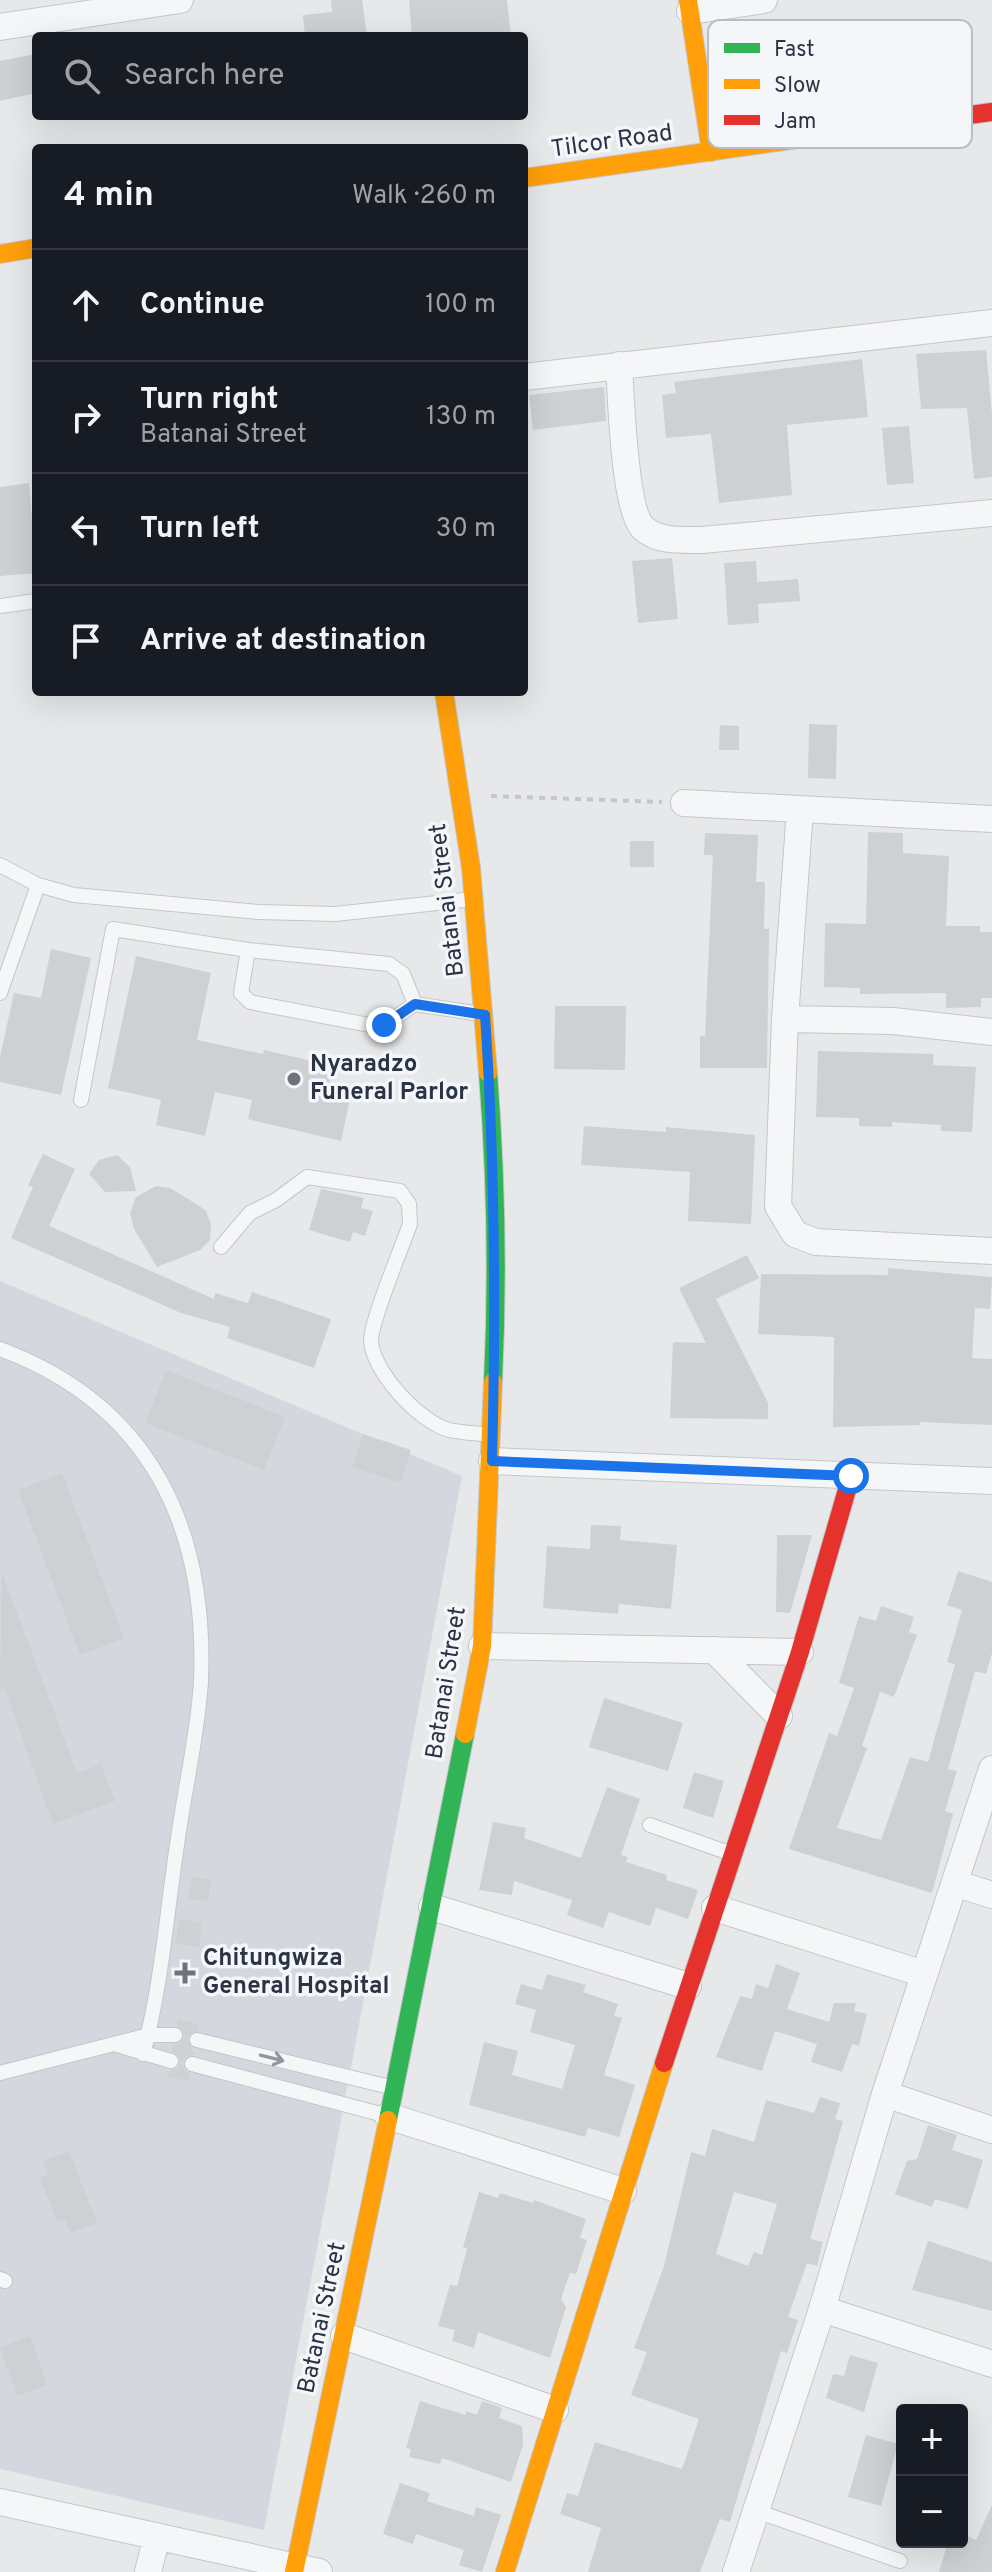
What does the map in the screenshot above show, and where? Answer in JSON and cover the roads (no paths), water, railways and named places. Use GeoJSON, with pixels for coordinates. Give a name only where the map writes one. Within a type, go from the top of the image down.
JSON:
{"type":"FeatureCollection","features":[{"type":"Feature","properties":{"kind":"street"},"geometry":{"type":"LineString","coordinates":[[0,27],[148,2],[180,0]]}},
{"type":"Feature","properties":{"kind":"street"},"geometry":{"type":"LineString","coordinates":[[708,132],[689,6],[762,0]]}},
{"type":"Feature","properties":{"kind":"street","name":"Tilcor Road"},"geometry":{"type":"LineString","coordinates":[[972,115],[992,112]]}},
{"type":"Feature","properties":{"kind":"street"},"geometry":{"type":"LineString","coordinates":[[710,148],[711,152]]}},
{"type":"Feature","properties":{"kind":"street","name":"Tilcor Road"},"geometry":{"type":"LineString","coordinates":[[528,177],[739,148]]}},
{"type":"Feature","properties":{"kind":"street"},"geometry":{"type":"LineString","coordinates":[[0,254],[32,249]]}},
{"type":"Feature","properties":{"kind":"street"},"geometry":{"type":"LineString","coordinates":[[528,376],[992,323]]}},
{"type":"Feature","properties":{"kind":"street"},"geometry":{"type":"LineString","coordinates":[[619,365],[633,507],[644,530],[659,536],[702,540],[992,513]]}},
{"type":"Feature","properties":{"kind":"street","name":"Batanai Street"},"geometry":{"type":"LineString","coordinates":[[303,2570],[344,2336],[482,1646],[492,1448],[496,1256],[494,1151],[474,899],[445,696]]}},
{"type":"Feature","properties":{"kind":"street"},"geometry":{"type":"LineString","coordinates":[[684,803],[992,819]]}},
{"type":"Feature","properties":{"kind":"street"},"geometry":{"type":"LineString","coordinates":[[800,809],[785,1019],[778,1206],[795,1234],[816,1242],[992,1251]]}},
{"type":"Feature","properties":{"kind":"street"},"geometry":{"type":"LineString","coordinates":[[785,1019],[893,1021],[992,1032]]}},
{"type":"Feature","properties":{"kind":"street"},"geometry":{"type":"LineString","coordinates":[[492,1448],[851,1476],[992,1481]]}},
{"type":"Feature","properties":{"kind":"street"},"geometry":{"type":"LineString","coordinates":[[505,2572],[688,1986],[800,1652],[851,1476]]}},
{"type":"Feature","properties":{"kind":"street"},"geometry":{"type":"LineString","coordinates":[[482,1646],[800,1652]]}},
{"type":"Feature","properties":{"kind":"street"},"geometry":{"type":"LineString","coordinates":[[714,1650],[779,1716]]}},
{"type":"Feature","properties":{"kind":"street"},"geometry":{"type":"LineString","coordinates":[[736,2572],[822,2309],[885,2094],[957,1884],[992,1769]]}},
{"type":"Feature","properties":{"kind":"street"},"geometry":{"type":"LineString","coordinates":[[957,1884],[992,1895]]}},
{"type":"Feature","properties":{"kind":"street"},"geometry":{"type":"LineString","coordinates":[[432,1907],[688,1986]]}},
{"type":"Feature","properties":{"kind":"street"},"geometry":{"type":"LineString","coordinates":[[715,1908],[924,1974]]}},
{"type":"Feature","properties":{"kind":"street"},"geometry":{"type":"LineString","coordinates":[[885,2094],[992,2130]]}},
{"type":"Feature","properties":{"kind":"street"},"geometry":{"type":"LineString","coordinates":[[388,2116],[623,2191]]}},
{"type":"Feature","properties":{"kind":"street"},"geometry":{"type":"LineString","coordinates":[[822,2309],[992,2364]]}},
{"type":"Feature","properties":{"kind":"street"},"geometry":{"type":"LineString","coordinates":[[344,2336],[555,2410]]}},
{"type":"Feature","properties":{"kind":"street"},"geometry":{"type":"LineString","coordinates":[[0,2502],[303,2570]]}},
{"type":"Feature","properties":{"kind":"street"},"geometry":{"type":"LineString","coordinates":[[148,2572],[157,2536]]}},
{"type":"Feature","properties":{"kind":"lane"},"geometry":{"type":"LineString","coordinates":[[0,606],[32,602]]}},
{"type":"Feature","properties":{"kind":"lane"},"geometry":{"type":"LineString","coordinates":[[0,865],[38,885],[74,895],[258,912],[335,914],[474,899]]}},
{"type":"Feature","properties":{"kind":"lane"},"geometry":{"type":"LineString","coordinates":[[0,993],[38,885]]}},
{"type":"Feature","properties":{"kind":"lane"},"geometry":{"type":"LineString","coordinates":[[81,1100],[113,929],[248,950],[389,964],[403,974],[415,1004]]}},
{"type":"Feature","properties":{"kind":"lane"},"geometry":{"type":"LineString","coordinates":[[248,950],[241,993],[250,1002],[369,1025],[384,1025],[415,1004],[485,1015]]}},
{"type":"Feature","properties":{"kind":"lane"},"geometry":{"type":"LineString","coordinates":[[221,1247],[250,1213],[276,1200],[307,1177],[400,1191],[409,1204],[410,1224],[371,1337],[374,1358],[380,1371],[410,1404],[445,1429],[492,1448]]}},
{"type":"Feature","properties":{"kind":"lane"},"geometry":{"type":"LineString","coordinates":[[0,1349],[62,1381],[107,1412],[140,1446],[178,1516],[191,1553],[199,1596],[200,1685],[149,2035],[143,2054]]}},
{"type":"Feature","properties":{"kind":"lane"},"geometry":{"type":"LineString","coordinates":[[650,1825],[733,1854]]}},
{"type":"Feature","properties":{"kind":"lane"},"geometry":{"type":"LineString","coordinates":[[0,2073],[149,2035],[175,2035]]}},
{"type":"Feature","properties":{"kind":"lane"},"geometry":{"type":"LineString","coordinates":[[197,2040],[395,2088]]}},
{"type":"Feature","properties":{"kind":"lane"},"geometry":{"type":"LineString","coordinates":[[114,2044],[171,2061]]}},
{"type":"Feature","properties":{"kind":"lane"},"geometry":{"type":"LineString","coordinates":[[192,2064],[388,2116]]}},
{"type":"Feature","properties":{"kind":"lane"},"geometry":{"type":"LineString","coordinates":[[756,2511],[900,2561]]}},
{"type":"Feature","properties":{"kind":"place","name":"Nyaradzo Funeral Parlor"},"geometry":{"type":"Point","coordinates":[294,1079]}},
{"type":"Feature","properties":{"kind":"place","name":"Chitungwiza General Hospital"},"geometry":{"type":"Point","coordinates":[185,1973]}}]}
